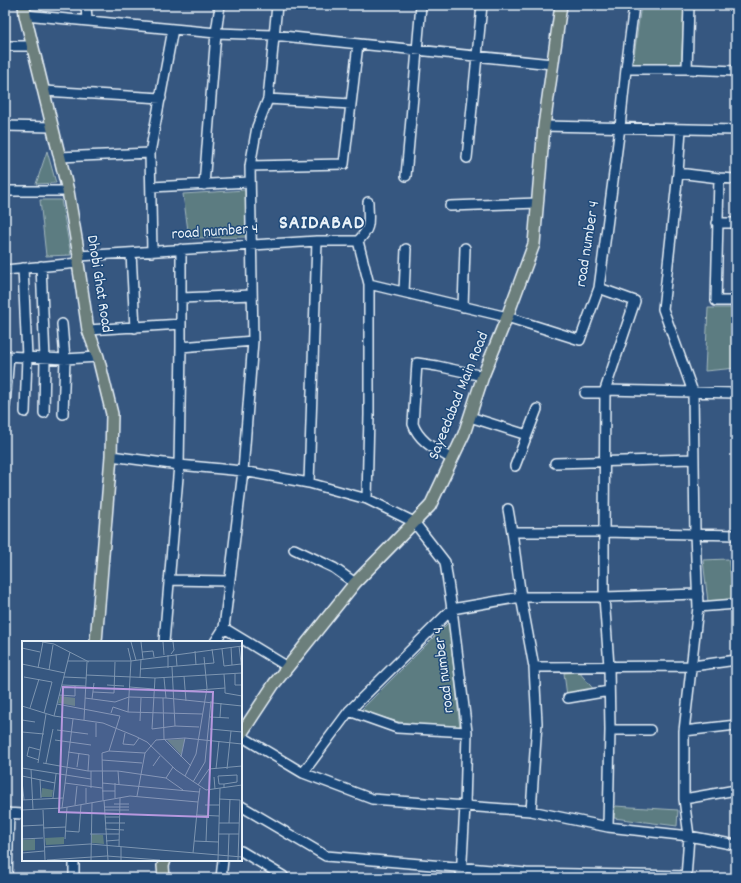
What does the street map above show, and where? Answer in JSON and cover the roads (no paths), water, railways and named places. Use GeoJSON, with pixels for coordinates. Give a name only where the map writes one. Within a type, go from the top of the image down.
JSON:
{"type":"FeatureCollection","features":[{"type":"Feature","properties":{"kind":"main road","name":"Sayeedabad Main Road"},"geometry":{"type":"LineString","coordinates":[[242,733],[274,684],[355,584],[430,506],[464,434],[483,376],[507,318],[534,244],[544,126],[561,5]]}},
{"type":"Feature","properties":{"kind":"main road","name":"Dhobi Ghat Road"},"geometry":{"type":"LineString","coordinates":[[25,10],[68,191],[88,330],[98,357],[112,414],[111,456],[96,641]]}},
{"type":"Feature","properties":{"kind":"main road"},"geometry":{"type":"LineString","coordinates":[[164,878],[163,866],[165,861]]}},
{"type":"Feature","properties":{"kind":"street"},"geometry":{"type":"LineString","coordinates":[[86,5],[87,20]]}},
{"type":"Feature","properties":{"kind":"street"},"geometry":{"type":"LineString","coordinates":[[204,185],[216,33],[220,5]]}},
{"type":"Feature","properties":{"kind":"street"},"geometry":{"type":"LineString","coordinates":[[216,641],[224,628],[243,471],[253,341],[250,245],[250,166],[257,127],[268,99],[277,5]]}},
{"type":"Feature","properties":{"kind":"street"},"geometry":{"type":"LineString","coordinates":[[406,176],[421,5]]}},
{"type":"Feature","properties":{"kind":"street"},"geometry":{"type":"LineString","coordinates":[[467,158],[482,5]]}},
{"type":"Feature","properties":{"kind":"street","name":"road number 4"},"geometry":{"type":"LineString","coordinates":[[369,284],[507,318],[580,340],[599,288],[634,5]]}},
{"type":"Feature","properties":{"kind":"street"},"geometry":{"type":"LineString","coordinates":[[687,69],[689,5]]}},
{"type":"Feature","properties":{"kind":"street"},"geometry":{"type":"LineString","coordinates":[[25,10],[87,20],[173,29],[216,33],[273,35],[552,64]]}},
{"type":"Feature","properties":{"kind":"street"},"geometry":{"type":"LineString","coordinates":[[152,252],[150,153],[173,29]]}},
{"type":"Feature","properties":{"kind":"street"},"geometry":{"type":"LineString","coordinates":[[250,166],[344,164],[358,44]]}},
{"type":"Feature","properties":{"kind":"street"},"geometry":{"type":"LineString","coordinates":[[5,46],[33,46]]}},
{"type":"Feature","properties":{"kind":"street"},"geometry":{"type":"LineString","coordinates":[[626,69],[736,71]]}},
{"type":"Feature","properties":{"kind":"street"},"geometry":{"type":"LineString","coordinates":[[44,91],[161,98]]}},
{"type":"Feature","properties":{"kind":"street"},"geometry":{"type":"LineString","coordinates":[[268,99],[351,104]]}},
{"type":"Feature","properties":{"kind":"street"},"geometry":{"type":"LineString","coordinates":[[5,126],[52,128]]}},
{"type":"Feature","properties":{"kind":"street"},"geometry":{"type":"LineString","coordinates":[[544,126],[736,130]]}},
{"type":"Feature","properties":{"kind":"street"},"geometry":{"type":"LineString","coordinates":[[242,807],[326,856],[462,868],[525,876],[686,877],[688,836],[684,799],[684,731],[698,608],[693,460],[693,392],[664,309],[681,129]]}},
{"type":"Feature","properties":{"kind":"street"},"geometry":{"type":"LineString","coordinates":[[59,157],[150,153]]}},
{"type":"Feature","properties":{"kind":"street"},"geometry":{"type":"LineString","coordinates":[[678,173],[736,179]]}},
{"type":"Feature","properties":{"kind":"street"},"geometry":{"type":"LineString","coordinates":[[719,178],[716,301],[736,301]]}},
{"type":"Feature","properties":{"kind":"street"},"geometry":{"type":"LineString","coordinates":[[151,187],[250,182]]}},
{"type":"Feature","properties":{"kind":"street"},"geometry":{"type":"LineString","coordinates":[[5,191],[68,191]]}},
{"type":"Feature","properties":{"kind":"street"},"geometry":{"type":"LineString","coordinates":[[367,499],[369,415],[369,284],[358,242],[368,229],[368,202]]}},
{"type":"Feature","properties":{"kind":"street"},"geometry":{"type":"LineString","coordinates":[[450,206],[538,203]]}},
{"type":"Feature","properties":{"kind":"street"},"geometry":{"type":"LineString","coordinates":[[717,223],[736,223]]}},
{"type":"Feature","properties":{"kind":"street"},"geometry":{"type":"LineString","coordinates":[[309,483],[317,241]]}},
{"type":"Feature","properties":{"kind":"street","name":"road number 4"},"geometry":{"type":"LineString","coordinates":[[5,270],[42,266],[78,259],[181,249],[317,241],[358,242]]}},
{"type":"Feature","properties":{"kind":"street"},"geometry":{"type":"LineString","coordinates":[[463,307],[465,248]]}},
{"type":"Feature","properties":{"kind":"street"},"geometry":{"type":"LineString","coordinates":[[164,641],[179,465],[181,249]]}},
{"type":"Feature","properties":{"kind":"street"},"geometry":{"type":"LineString","coordinates":[[404,292],[406,249]]}},
{"type":"Feature","properties":{"kind":"street"},"geometry":{"type":"LineString","coordinates":[[131,253],[135,328]]}},
{"type":"Feature","properties":{"kind":"street"},"geometry":{"type":"LineString","coordinates":[[42,266],[45,359],[44,413]]}},
{"type":"Feature","properties":{"kind":"street"},"geometry":{"type":"LineString","coordinates":[[23,268],[27,357],[25,412]]}},
{"type":"Feature","properties":{"kind":"street"},"geometry":{"type":"LineString","coordinates":[[599,288],[635,301],[605,392],[604,597],[609,666],[610,730],[608,827]]}},
{"type":"Feature","properties":{"kind":"street"},"geometry":{"type":"LineString","coordinates":[[180,298],[252,295]]}},
{"type":"Feature","properties":{"kind":"street"},"geometry":{"type":"LineString","coordinates":[[62,324],[65,359],[63,414]]}},
{"type":"Feature","properties":{"kind":"street"},"geometry":{"type":"LineString","coordinates":[[88,330],[181,324]]}},
{"type":"Feature","properties":{"kind":"street"},"geometry":{"type":"LineString","coordinates":[[181,347],[253,341]]}},
{"type":"Feature","properties":{"kind":"street"},"geometry":{"type":"LineString","coordinates":[[5,405],[7,356],[45,359],[98,357]]}},
{"type":"Feature","properties":{"kind":"street"},"geometry":{"type":"LineString","coordinates":[[452,459],[423,440],[415,432],[413,424],[417,363],[483,376]]}},
{"type":"Feature","properties":{"kind":"street"},"geometry":{"type":"LineString","coordinates":[[585,393],[736,393]]}},
{"type":"Feature","properties":{"kind":"street"},"geometry":{"type":"LineString","coordinates":[[515,466],[537,409]]}},
{"type":"Feature","properties":{"kind":"street"},"geometry":{"type":"LineString","coordinates":[[470,417],[527,435]]}},
{"type":"Feature","properties":{"kind":"street","name":"road number 4"},"geometry":{"type":"LineString","coordinates":[[111,456],[179,465],[243,471],[309,483],[367,499],[414,522],[445,562],[452,609],[467,732],[461,878]]}},
{"type":"Feature","properties":{"kind":"street"},"geometry":{"type":"LineString","coordinates":[[555,463],[693,460]]}},
{"type":"Feature","properties":{"kind":"street"},"geometry":{"type":"LineString","coordinates":[[508,509],[521,596],[534,666],[537,723],[531,811]]}},
{"type":"Feature","properties":{"kind":"street"},"geometry":{"type":"LineString","coordinates":[[512,532],[695,533],[736,535]]}},
{"type":"Feature","properties":{"kind":"street"},"geometry":{"type":"LineString","coordinates":[[294,548],[334,568],[355,584]]}},
{"type":"Feature","properties":{"kind":"street"},"geometry":{"type":"LineString","coordinates":[[169,580],[229,581]]}},
{"type":"Feature","properties":{"kind":"street"},"geometry":{"type":"LineString","coordinates":[[303,773],[349,711],[452,609],[521,596],[604,597],[698,594]]}},
{"type":"Feature","properties":{"kind":"street"},"geometry":{"type":"LineString","coordinates":[[698,608],[736,604]]}},
{"type":"Feature","properties":{"kind":"street"},"geometry":{"type":"LineString","coordinates":[[224,628],[288,667]]}},
{"type":"Feature","properties":{"kind":"street"},"geometry":{"type":"LineString","coordinates":[[534,666],[692,666],[736,660]]}},
{"type":"Feature","properties":{"kind":"street"},"geometry":{"type":"LineString","coordinates":[[568,698],[609,691]]}},
{"type":"Feature","properties":{"kind":"street"},"geometry":{"type":"LineString","coordinates":[[349,711],[397,728],[467,732]]}},
{"type":"Feature","properties":{"kind":"street"},"geometry":{"type":"LineString","coordinates":[[684,731],[736,725]]}},
{"type":"Feature","properties":{"kind":"street"},"geometry":{"type":"LineString","coordinates":[[610,730],[650,730]]}},
{"type":"Feature","properties":{"kind":"street"},"geometry":{"type":"LineString","coordinates":[[242,736],[303,773],[372,799],[531,811],[608,827],[688,836],[736,845]]}},
{"type":"Feature","properties":{"kind":"street"},"geometry":{"type":"LineString","coordinates":[[684,799],[736,790]]}},
{"type":"Feature","properties":{"kind":"street"},"geometry":{"type":"LineString","coordinates":[[5,878],[7,878],[7,813],[22,814]]}},
{"type":"Feature","properties":{"kind":"street"},"geometry":{"type":"LineString","coordinates":[[242,852],[284,878]]}},
{"type":"Feature","properties":{"kind":"street"},"geometry":{"type":"LineString","coordinates":[[74,861],[74,878]]}},
{"type":"Feature","properties":{"kind":"street"},"geometry":{"type":"LineString","coordinates":[[221,878],[224,861]]}},
{"type":"Feature","properties":{"kind":"district","name":"SAIDABAD"},"geometry":{"type":"Point","coordinates":[322,224]}}]}
